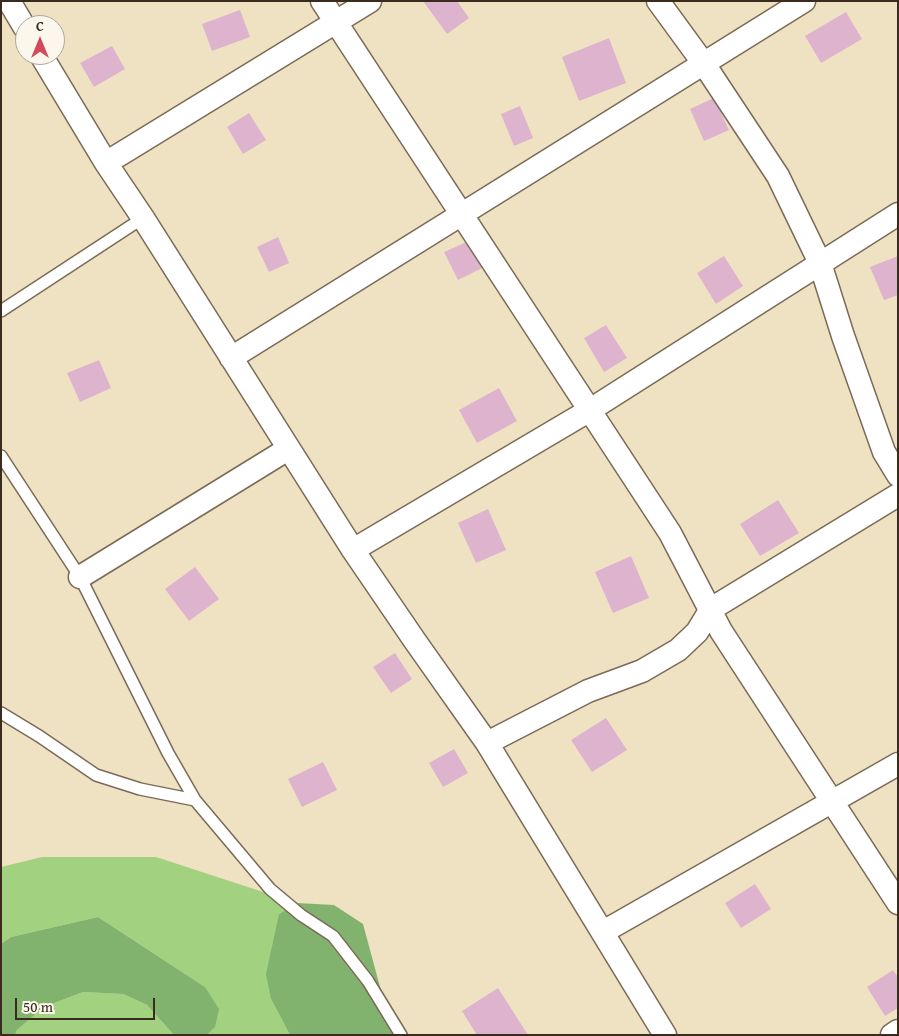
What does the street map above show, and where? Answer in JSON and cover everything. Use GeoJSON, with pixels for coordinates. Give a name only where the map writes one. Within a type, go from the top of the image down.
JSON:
{"type":"FeatureCollection","features":[{"type":"Feature","properties":{"kind":"street"},"geometry":{"type":"LineString","coordinates":[[9,1],[17,15]]}},
{"type":"Feature","properties":{"kind":"street"},"geometry":{"type":"LineString","coordinates":[[322,1],[670,533],[721,631],[898,903]]}},
{"type":"Feature","properties":{"kind":"street"},"geometry":{"type":"LineString","coordinates":[[106,163],[370,1]]}},
{"type":"Feature","properties":{"kind":"street"},"geometry":{"type":"LineString","coordinates":[[658,1],[704,64],[778,176],[820,263],[843,336],[884,452],[898,475]]}},
{"type":"Feature","properties":{"kind":"street"},"geometry":{"type":"LineString","coordinates":[[231,358],[804,1]]}},
{"type":"Feature","properties":{"kind":"street"},"geometry":{"type":"LineString","coordinates":[[47,65],[106,163],[143,218],[353,550],[487,743],[665,1035]]}},
{"type":"Feature","properties":{"kind":"street"},"geometry":{"type":"LineString","coordinates":[[353,550],[590,410],[898,214]]}},
{"type":"Feature","properties":{"kind":"street"},"geometry":{"type":"LineString","coordinates":[[80,577],[288,449]]}},
{"type":"Feature","properties":{"kind":"street"},"geometry":{"type":"LineString","coordinates":[[487,743],[588,691],[642,671],[678,650],[697,632],[711,609],[898,495]]}},
{"type":"Feature","properties":{"kind":"street"},"geometry":{"type":"LineString","coordinates":[[603,932],[898,764]]}},
{"type":"Feature","properties":{"kind":"street"},"geometry":{"type":"LineString","coordinates":[[892,1035],[898,1031]]}},
{"type":"Feature","properties":{"kind":"lane"},"geometry":{"type":"LineString","coordinates":[[1,311],[143,218]]}},
{"type":"Feature","properties":{"kind":"lane"},"geometry":{"type":"LineString","coordinates":[[1,456],[80,577],[168,753],[195,800],[270,889],[301,915],[332,936],[368,981],[401,1035]]}},
{"type":"Feature","properties":{"kind":"lane"},"geometry":{"type":"LineString","coordinates":[[1,713],[39,736],[96,775],[140,789],[195,800]]}},
{"type":"Feature","properties":{"kind":"green space"},"geometry":{"type":"Polygon","coordinates":[[[42,857],[156,857],[297,903],[279,914],[271,999],[290,1035],[207,1035],[215,1027],[205,987],[98,917],[11,937],[1,944],[1,867],[42,857]]]}},
{"type":"Feature","properties":{"kind":"green space"},"geometry":{"type":"Polygon","coordinates":[[[297,903],[334,905],[363,924],[393,1035],[290,1035],[271,999],[266,974],[279,914],[297,903]]]}},
{"type":"Feature","properties":{"kind":"green space"},"geometry":{"type":"Polygon","coordinates":[[[98,917],[205,987],[219,1009],[215,1027],[207,1035],[174,1035],[147,1005],[123,994],[83,992],[44,1007],[17,1030],[15,1035],[1,1035],[1,944],[11,937],[98,917]]]}},
{"type":"Feature","properties":{"kind":"green space"},"geometry":{"type":"Polygon","coordinates":[[[83,992],[123,994],[147,1005],[174,1035],[15,1035],[17,1030],[44,1007],[83,992]]]}},
{"type":"Feature","properties":{"kind":"building"},"geometry":{"type":"Polygon","coordinates":[[[423,1],[457,1],[469,18],[447,34],[423,1]]]}},
{"type":"Feature","properties":{"kind":"building"},"geometry":{"type":"Polygon","coordinates":[[[240,10],[250,37],[212,51],[202,24],[240,10]]]}},
{"type":"Feature","properties":{"kind":"building"},"geometry":{"type":"Polygon","coordinates":[[[846,12],[862,39],[821,63],[805,36],[846,12]]]}},
{"type":"Feature","properties":{"kind":"building"},"geometry":{"type":"Polygon","coordinates":[[[609,38],[626,83],[579,101],[562,57],[609,38]]]}},
{"type":"Feature","properties":{"kind":"building"},"geometry":{"type":"Polygon","coordinates":[[[112,46],[125,69],[94,87],[80,63],[112,46]]]}},
{"type":"Feature","properties":{"kind":"building"},"geometry":{"type":"Polygon","coordinates":[[[714,98],[729,130],[704,141],[690,109],[714,98]]]}},
{"type":"Feature","properties":{"kind":"building"},"geometry":{"type":"Polygon","coordinates":[[[520,106],[533,138],[514,146],[501,114],[520,106]]]}},
{"type":"Feature","properties":{"kind":"building"},"geometry":{"type":"Polygon","coordinates":[[[249,113],[266,140],[243,154],[227,127],[249,113]]]}},
{"type":"Feature","properties":{"kind":"building"},"geometry":{"type":"Polygon","coordinates":[[[278,237],[289,263],[269,272],[257,247],[278,237]]]}},
{"type":"Feature","properties":{"kind":"building"},"geometry":{"type":"Polygon","coordinates":[[[469,241],[482,268],[458,280],[444,252],[469,241]]]}},
{"type":"Feature","properties":{"kind":"building"},"geometry":{"type":"Polygon","coordinates":[[[724,256],[743,286],[716,304],[697,273],[724,256]]]}},
{"type":"Feature","properties":{"kind":"building"},"geometry":{"type":"Polygon","coordinates":[[[898,256],[898,295],[884,300],[870,267],[898,256]]]}},
{"type":"Feature","properties":{"kind":"building"},"geometry":{"type":"Polygon","coordinates":[[[606,325],[627,358],[604,372],[584,338],[606,325]]]}},
{"type":"Feature","properties":{"kind":"building"},"geometry":{"type":"Polygon","coordinates":[[[99,360],[111,388],[80,402],[67,373],[99,360]]]}},
{"type":"Feature","properties":{"kind":"building"},"geometry":{"type":"Polygon","coordinates":[[[499,388],[517,421],[477,443],[459,410],[499,388]]]}},
{"type":"Feature","properties":{"kind":"building"},"geometry":{"type":"Polygon","coordinates":[[[778,500],[799,533],[760,556],[740,524],[778,500]]]}},
{"type":"Feature","properties":{"kind":"building"},"geometry":{"type":"Polygon","coordinates":[[[488,509],[506,550],[476,563],[458,523],[488,509]]]}},
{"type":"Feature","properties":{"kind":"building"},"geometry":{"type":"Polygon","coordinates":[[[631,556],[649,598],[613,613],[595,572],[631,556]]]}},
{"type":"Feature","properties":{"kind":"building"},"geometry":{"type":"Polygon","coordinates":[[[195,567],[219,599],[189,621],[165,589],[195,567]]]}},
{"type":"Feature","properties":{"kind":"building"},"geometry":{"type":"Polygon","coordinates":[[[395,653],[412,679],[391,693],[373,667],[395,653]]]}},
{"type":"Feature","properties":{"kind":"building"},"geometry":{"type":"Polygon","coordinates":[[[606,718],[627,750],[592,772],[571,740],[606,718]]]}},
{"type":"Feature","properties":{"kind":"building"},"geometry":{"type":"Polygon","coordinates":[[[454,749],[468,773],[443,787],[429,763],[454,749]]]}},
{"type":"Feature","properties":{"kind":"building"},"geometry":{"type":"Polygon","coordinates":[[[323,762],[337,790],[302,807],[288,779],[323,762]]]}},
{"type":"Feature","properties":{"kind":"building"},"geometry":{"type":"Polygon","coordinates":[[[755,884],[771,909],[741,928],[725,903],[755,884]]]}},
{"type":"Feature","properties":{"kind":"building"},"geometry":{"type":"Polygon","coordinates":[[[893,970],[898,977],[898,1008],[885,1016],[867,987],[893,970]]]}},
{"type":"Feature","properties":{"kind":"building"},"geometry":{"type":"Polygon","coordinates":[[[498,988],[528,1035],[477,1035],[462,1011],[498,988]]]}}]}
